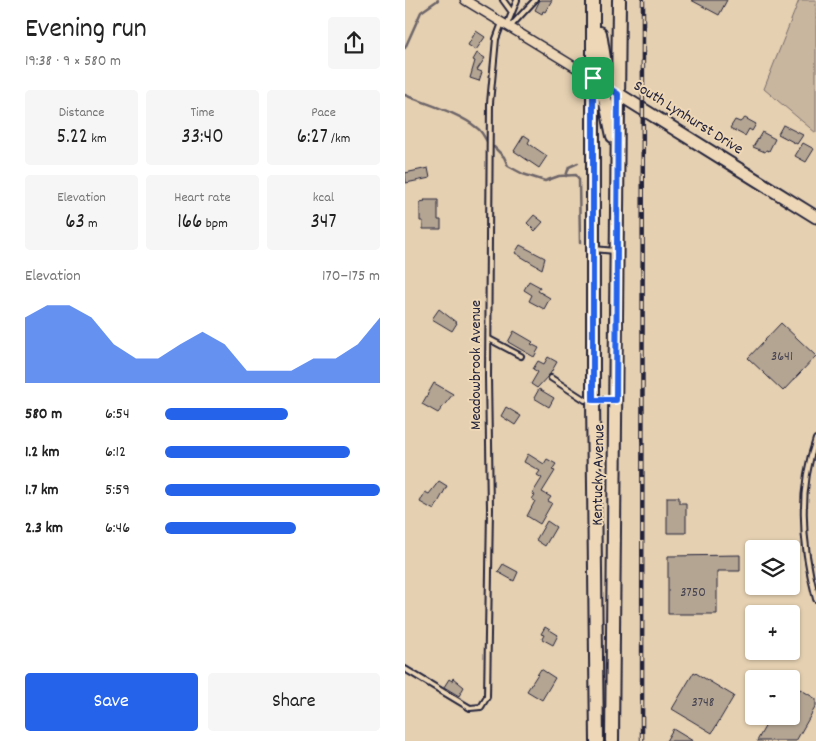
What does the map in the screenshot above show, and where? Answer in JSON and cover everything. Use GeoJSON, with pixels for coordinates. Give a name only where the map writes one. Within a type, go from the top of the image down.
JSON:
{"type":"FeatureCollection","features":[{"type":"Feature","properties":{"kind":"main road","name":"Kentucky Avenue"},"geometry":{"type":"LineString","coordinates":[[593,0],[593,249],[589,400],[597,741]]}},
{"type":"Feature","properties":{"kind":"main road","name":"Kentucky Avenue"},"geometry":{"type":"LineString","coordinates":[[612,741],[619,0]]}},
{"type":"Feature","properties":{"kind":"main road"},"geometry":{"type":"LineString","coordinates":[[593,19],[599,28],[607,77],[618,94]]}},
{"type":"Feature","properties":{"kind":"main road"},"geometry":{"type":"LineString","coordinates":[[593,78],[605,98],[611,131],[618,148]]}},
{"type":"Feature","properties":{"kind":"main road","name":"South Lynhurst Drive"},"geometry":{"type":"LineString","coordinates":[[593,78],[816,218]]}},
{"type":"Feature","properties":{"kind":"street","name":"South Lynhurst Drive"},"geometry":{"type":"LineString","coordinates":[[470,1],[593,78]]}},
{"type":"Feature","properties":{"kind":"lane"},"geometry":{"type":"LineString","coordinates":[[503,0],[511,11]]}},
{"type":"Feature","properties":{"kind":"lane","name":"Meadowbrook Avenue"},"geometry":{"type":"LineString","coordinates":[[405,669],[470,708],[481,708],[487,698],[490,509],[491,91],[495,39],[506,25],[517,0]]}},
{"type":"Feature","properties":{"kind":"lane"},"geometry":{"type":"LineString","coordinates":[[506,25],[535,0]]}},
{"type":"Feature","properties":{"kind":"lane"},"geometry":{"type":"LineString","coordinates":[[593,249],[617,251]]}},
{"type":"Feature","properties":{"kind":"lane"},"geometry":{"type":"LineString","coordinates":[[489,339],[521,356]]}},
{"type":"Feature","properties":{"kind":"lane"},"geometry":{"type":"LineString","coordinates":[[551,378],[589,400],[616,400]]}},
{"type":"Feature","properties":{"kind":"lane"},"geometry":{"type":"LineString","coordinates":[[816,439],[808,462],[804,510],[807,567],[816,599]]}},
{"type":"Feature","properties":{"kind":"shaded area"},"geometry":{"type":"Polygon","coordinates":[[[799,0],[816,0],[816,133],[764,89],[799,0]]]}},
{"type":"Feature","properties":{"kind":"building"},"geometry":{"type":"Polygon","coordinates":[[[540,0],[552,0],[542,14],[535,10],[540,0]]]}},
{"type":"Feature","properties":{"kind":"building"},"geometry":{"type":"Polygon","coordinates":[[[691,0],[727,0],[719,15],[691,0]]]}},
{"type":"Feature","properties":{"kind":"building"},"geometry":{"type":"Polygon","coordinates":[[[476,31],[485,37],[476,50],[468,45],[476,31]]]}},
{"type":"Feature","properties":{"kind":"building"},"geometry":{"type":"Polygon","coordinates":[[[477,53],[485,58],[477,70],[482,72],[479,81],[470,78],[475,61],[473,60],[477,53]]]}},
{"type":"Feature","properties":{"kind":"building"},"geometry":{"type":"Polygon","coordinates":[[[745,118],[756,124],[752,131],[749,129],[745,136],[730,128],[735,120],[740,122],[745,118]]]}},
{"type":"Feature","properties":{"kind":"building"},"geometry":{"type":"Polygon","coordinates":[[[783,125],[803,135],[797,144],[778,134],[783,125]]]}},
{"type":"Feature","properties":{"kind":"building"},"geometry":{"type":"Polygon","coordinates":[[[762,132],[775,139],[769,151],[766,150],[765,152],[753,147],[762,132]]]}},
{"type":"Feature","properties":{"kind":"building"},"geometry":{"type":"Polygon","coordinates":[[[524,135],[530,139],[528,143],[547,156],[539,168],[514,151],[524,135]]]}},
{"type":"Feature","properties":{"kind":"building"},"geometry":{"type":"Polygon","coordinates":[[[803,143],[814,149],[806,162],[795,156],[803,143]]]}},
{"type":"Feature","properties":{"kind":"building"},"geometry":{"type":"Polygon","coordinates":[[[428,168],[430,178],[406,183],[405,173],[428,168]]]}},
{"type":"Feature","properties":{"kind":"building"},"geometry":{"type":"Polygon","coordinates":[[[424,200],[438,200],[438,220],[441,220],[441,229],[423,229],[423,221],[420,221],[420,202],[424,200]]]}},
{"type":"Feature","properties":{"kind":"building"},"geometry":{"type":"Polygon","coordinates":[[[534,215],[543,222],[535,231],[527,223],[534,215]]]}},
{"type":"Feature","properties":{"kind":"building"},"geometry":{"type":"Polygon","coordinates":[[[520,245],[545,258],[542,269],[515,253],[520,245]]]}},
{"type":"Feature","properties":{"kind":"building"},"geometry":{"type":"Polygon","coordinates":[[[529,281],[540,287],[538,291],[550,298],[544,309],[529,301],[532,295],[524,290],[529,281]]]}},
{"type":"Feature","properties":{"kind":"building"},"geometry":{"type":"Polygon","coordinates":[[[439,309],[457,323],[452,331],[432,319],[439,309]]]}},
{"type":"Feature","properties":{"kind":"building"},"geometry":{"type":"Polygon","coordinates":[[[781,323],[816,356],[783,391],[748,358],[781,323]]]}},
{"type":"Feature","properties":{"kind":"building"},"geometry":{"type":"Polygon","coordinates":[[[514,331],[533,342],[531,344],[539,348],[534,357],[508,342],[514,331]]]}},
{"type":"Feature","properties":{"kind":"building"},"geometry":{"type":"Polygon","coordinates":[[[548,357],[557,362],[550,374],[537,388],[531,384],[538,372],[533,369],[538,361],[544,364],[548,357]]]}},
{"type":"Feature","properties":{"kind":"building"},"geometry":{"type":"Polygon","coordinates":[[[434,383],[453,394],[438,413],[422,404],[434,383]]]}},
{"type":"Feature","properties":{"kind":"building"},"geometry":{"type":"Polygon","coordinates":[[[539,389],[554,398],[549,407],[534,398],[539,389]]]}},
{"type":"Feature","properties":{"kind":"building"},"geometry":{"type":"Polygon","coordinates":[[[506,407],[521,416],[515,425],[501,416],[506,407]]]}},
{"type":"Feature","properties":{"kind":"building"},"geometry":{"type":"Polygon","coordinates":[[[528,454],[544,464],[547,459],[556,464],[552,470],[555,471],[542,492],[551,497],[548,501],[552,503],[540,524],[527,516],[535,501],[532,499],[535,495],[532,494],[542,478],[537,475],[540,471],[524,462],[528,454]]]}},
{"type":"Feature","properties":{"kind":"building"},"geometry":{"type":"Polygon","coordinates":[[[439,481],[447,486],[434,510],[420,502],[425,492],[429,494],[439,481]]]}},
{"type":"Feature","properties":{"kind":"building"},"geometry":{"type":"Polygon","coordinates":[[[667,497],[679,497],[679,503],[686,503],[686,533],[667,533],[667,497]]]}},
{"type":"Feature","properties":{"kind":"building"},"geometry":{"type":"Polygon","coordinates":[[[547,521],[556,527],[545,546],[536,540],[547,521]]]}},
{"type":"Feature","properties":{"kind":"building"},"geometry":{"type":"Polygon","coordinates":[[[740,555],[740,571],[717,571],[717,614],[668,614],[668,556],[740,555]]]}},
{"type":"Feature","properties":{"kind":"building"},"geometry":{"type":"Polygon","coordinates":[[[503,564],[518,572],[514,581],[498,572],[503,564]]]}},
{"type":"Feature","properties":{"kind":"building"},"geometry":{"type":"Polygon","coordinates":[[[545,627],[558,635],[553,645],[542,639],[544,635],[541,634],[545,627]]]}},
{"type":"Feature","properties":{"kind":"building"},"geometry":{"type":"Polygon","coordinates":[[[541,669],[555,678],[542,700],[527,691],[541,669]]]}},
{"type":"Feature","properties":{"kind":"building"},"geometry":{"type":"Polygon","coordinates":[[[694,672],[734,696],[712,733],[672,709],[694,672]]]}},
{"type":"Feature","properties":{"kind":"building"},"geometry":{"type":"Polygon","coordinates":[[[453,678],[464,687],[459,696],[444,687],[449,679],[452,681],[453,678]]]}},
{"type":"Feature","properties":{"kind":"building"},"geometry":{"type":"Polygon","coordinates":[[[800,689],[816,699],[816,706],[796,741],[757,741],[766,725],[800,725],[800,689]]]}},
{"type":"Feature","properties":{"kind":"building"},"geometry":{"type":"Polygon","coordinates":[[[673,729],[693,741],[666,741],[673,729]]]}},
{"type":"Feature","properties":{"kind":"waterway"},"geometry":{"type":"LineString","coordinates":[[405,48],[421,12],[438,0]]}},
{"type":"Feature","properties":{"kind":"waterway"},"geometry":{"type":"LineString","coordinates":[[405,95],[462,118],[481,131],[489,144]]}},
{"type":"Feature","properties":{"kind":"waterway"},"geometry":{"type":"LineString","coordinates":[[494,147],[504,157],[508,166],[523,174],[545,181],[559,176],[576,175],[579,179],[580,243]]}},
{"type":"Feature","properties":{"kind":"waterway"},"geometry":{"type":"LineString","coordinates":[[566,176],[569,167],[578,163]]}},
{"type":"Feature","properties":{"kind":"railway"},"geometry":{"type":"LineString","coordinates":[[642,741],[643,0]]}},
{"type":"Feature","properties":{"kind":"route"},"geometry":{"type":"LineString","coordinates":[[593,78],[618,94],[616,400],[593,400],[593,78]]}}]}
